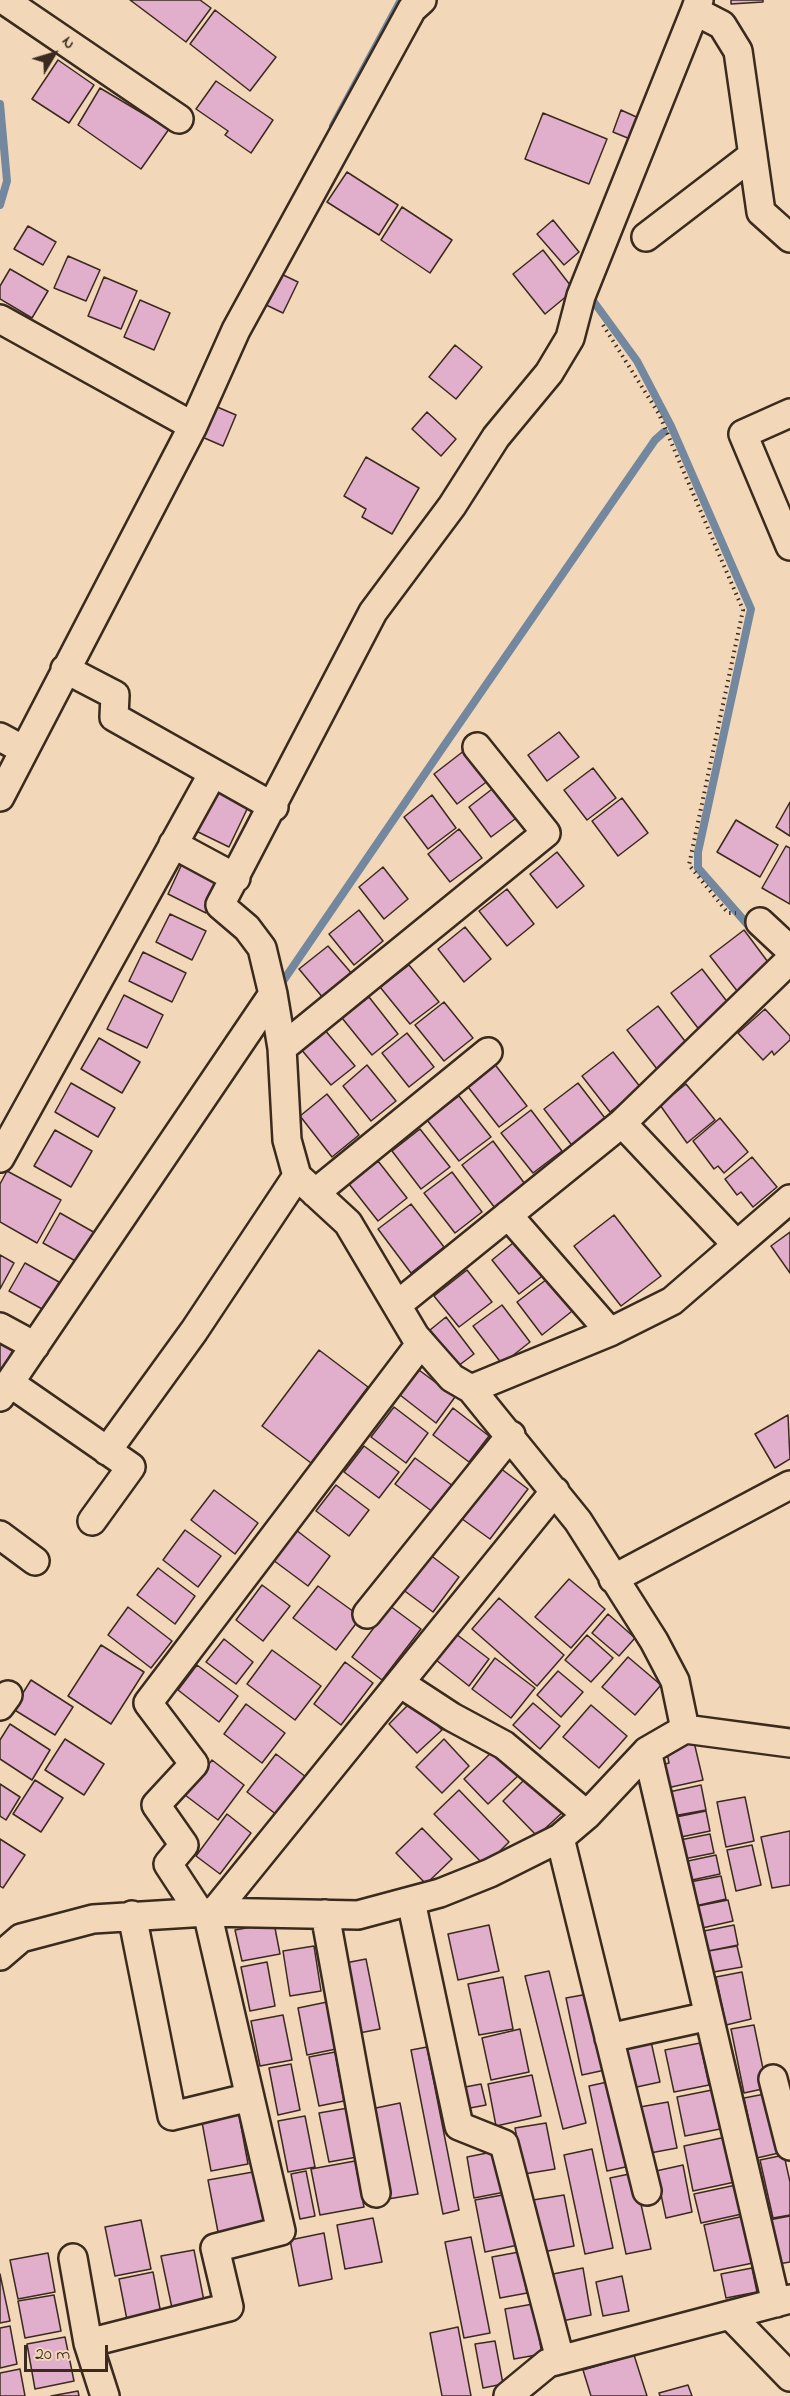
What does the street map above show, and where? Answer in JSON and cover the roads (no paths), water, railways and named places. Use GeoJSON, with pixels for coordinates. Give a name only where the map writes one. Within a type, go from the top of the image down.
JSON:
{"type":"FeatureCollection","features":[{"type":"Feature","properties":{"kind":"street"},"geometry":{"type":"LineString","coordinates":[[1,0],[179,119]]}},
{"type":"Feature","properties":{"kind":"street"},"geometry":{"type":"LineString","coordinates":[[0,797],[13,744],[65,669],[187,422],[236,330],[412,9],[422,0]]}},
{"type":"Feature","properties":{"kind":"street"},"geometry":{"type":"LineString","coordinates":[[685,1729],[675,1681],[654,1641],[613,1579],[579,1521],[511,1435],[471,1389],[452,1378],[421,1343],[348,1223],[306,1184],[287,1140],[282,1048],[262,948],[247,928],[220,905],[274,807],[373,612],[452,506],[496,437],[549,373],[570,338],[581,296],[697,6],[722,25],[738,51],[761,212],[790,238]]}},
{"type":"Feature","properties":{"kind":"street"},"geometry":{"type":"LineString","coordinates":[[646,237],[753,155]]}},
{"type":"Feature","properties":{"kind":"street"},"geometry":{"type":"LineString","coordinates":[[0,319],[187,422]]}},
{"type":"Feature","properties":{"kind":"street"},"geometry":{"type":"LineString","coordinates":[[790,413],[743,434],[790,546]]}},
{"type":"Feature","properties":{"kind":"street"},"geometry":{"type":"LineString","coordinates":[[65,669],[116,695],[114,717],[274,807]]}},
{"type":"Feature","properties":{"kind":"street"},"geometry":{"type":"LineString","coordinates":[[282,1048],[546,833],[477,747]]}},
{"type":"Feature","properties":{"kind":"street"},"geometry":{"type":"LineString","coordinates":[[0,1158],[213,772]]}},
{"type":"Feature","properties":{"kind":"street"},"geometry":{"type":"LineString","coordinates":[[173,844],[236,878]]}},
{"type":"Feature","properties":{"kind":"street"},"geometry":{"type":"LineString","coordinates":[[760,922],[790,950]]}},
{"type":"Feature","properties":{"kind":"street"},"geometry":{"type":"LineString","coordinates":[[397,1305],[622,1123],[790,960]]}},
{"type":"Feature","properties":{"kind":"street"},"geometry":{"type":"LineString","coordinates":[[92,1521],[131,1467],[5,1390],[273,994]]}},
{"type":"Feature","properties":{"kind":"street"},"geometry":{"type":"LineString","coordinates":[[107,1451],[194,1331],[306,1184],[488,1052]]}},
{"type":"Feature","properties":{"kind":"street"},"geometry":{"type":"LineString","coordinates":[[622,1123],[736,1244]]}},
{"type":"Feature","properties":{"kind":"street"},"geometry":{"type":"LineString","coordinates":[[471,1389],[610,1332],[672,1301],[790,1199]]}},
{"type":"Feature","properties":{"kind":"street"},"geometry":{"type":"LineString","coordinates":[[508,1215],[610,1332]]}},
{"type":"Feature","properties":{"kind":"street"},"geometry":{"type":"LineString","coordinates":[[0,1327],[35,1346]]}},
{"type":"Feature","properties":{"kind":"street"},"geometry":{"type":"LineString","coordinates":[[88,2343],[229,2307],[215,2248],[281,2231],[207,1913],[168,1864],[184,1845],[156,1805],[194,1764],[148,1703],[421,1343]]}},
{"type":"Feature","properties":{"kind":"street"},"geometry":{"type":"LineString","coordinates":[[367,1614],[511,1435]]}},
{"type":"Feature","properties":{"kind":"street"},"geometry":{"type":"LineString","coordinates":[[613,1579],[790,1485]]}},
{"type":"Feature","properties":{"kind":"street"},"geometry":{"type":"LineString","coordinates":[[207,1913],[400,1683],[555,1491]]}},
{"type":"Feature","properties":{"kind":"street"},"geometry":{"type":"LineString","coordinates":[[0,1535],[35,1561]]}},
{"type":"Feature","properties":{"kind":"street"},"geometry":{"type":"LineString","coordinates":[[400,1683],[452,1717],[504,1744],[587,1815]]}},
{"type":"Feature","properties":{"kind":"street"},"geometry":{"type":"LineString","coordinates":[[0,1956],[21,1938],[93,1919],[207,1913],[358,1915],[411,1901],[490,1873],[560,1838],[587,1815],[647,1751],[685,1729],[790,1746]]}},
{"type":"Feature","properties":{"kind":"street"},"geometry":{"type":"LineString","coordinates":[[508,2396],[548,2363],[783,2301],[709,2016],[647,1751]]}},
{"type":"Feature","properties":{"kind":"street"},"geometry":{"type":"LineString","coordinates":[[560,1838],[647,2191]]}},
{"type":"Feature","properties":{"kind":"street"},"geometry":{"type":"LineString","coordinates":[[411,1901],[459,2126],[504,2144],[560,2360]]}},
{"type":"Feature","properties":{"kind":"street"},"geometry":{"type":"LineString","coordinates":[[325,1914],[376,2193]]}},
{"type":"Feature","properties":{"kind":"street"},"geometry":{"type":"LineString","coordinates":[[132,1916],[172,2116],[250,2097]]}},
{"type":"Feature","properties":{"kind":"street"},"geometry":{"type":"LineString","coordinates":[[609,2038],[709,2016]]}},
{"type":"Feature","properties":{"kind":"street"},"geometry":{"type":"LineString","coordinates":[[772,2079],[790,2146]]}},
{"type":"Feature","properties":{"kind":"street"},"geometry":{"type":"LineString","coordinates":[[73,2258],[88,2343],[105,2396]]}},
{"type":"Feature","properties":{"kind":"street"},"geometry":{"type":"LineString","coordinates":[[730,2315],[790,2377]]}},
{"type":"Feature","properties":{"kind":"waterway"},"geometry":{"type":"LineString","coordinates":[[333,126],[401,0]]}},
{"type":"Feature","properties":{"kind":"waterway"},"geometry":{"type":"LineString","coordinates":[[0,104],[7,181],[0,205]]}},
{"type":"Feature","properties":{"kind":"waterway"},"geometry":{"type":"LineString","coordinates":[[593,292],[591,298],[637,361],[671,426],[751,609],[698,852],[698,868],[755,933]]}},
{"type":"Feature","properties":{"kind":"waterway"},"geometry":{"type":"LineString","coordinates":[[279,987],[655,440],[664,432]]}}]}
